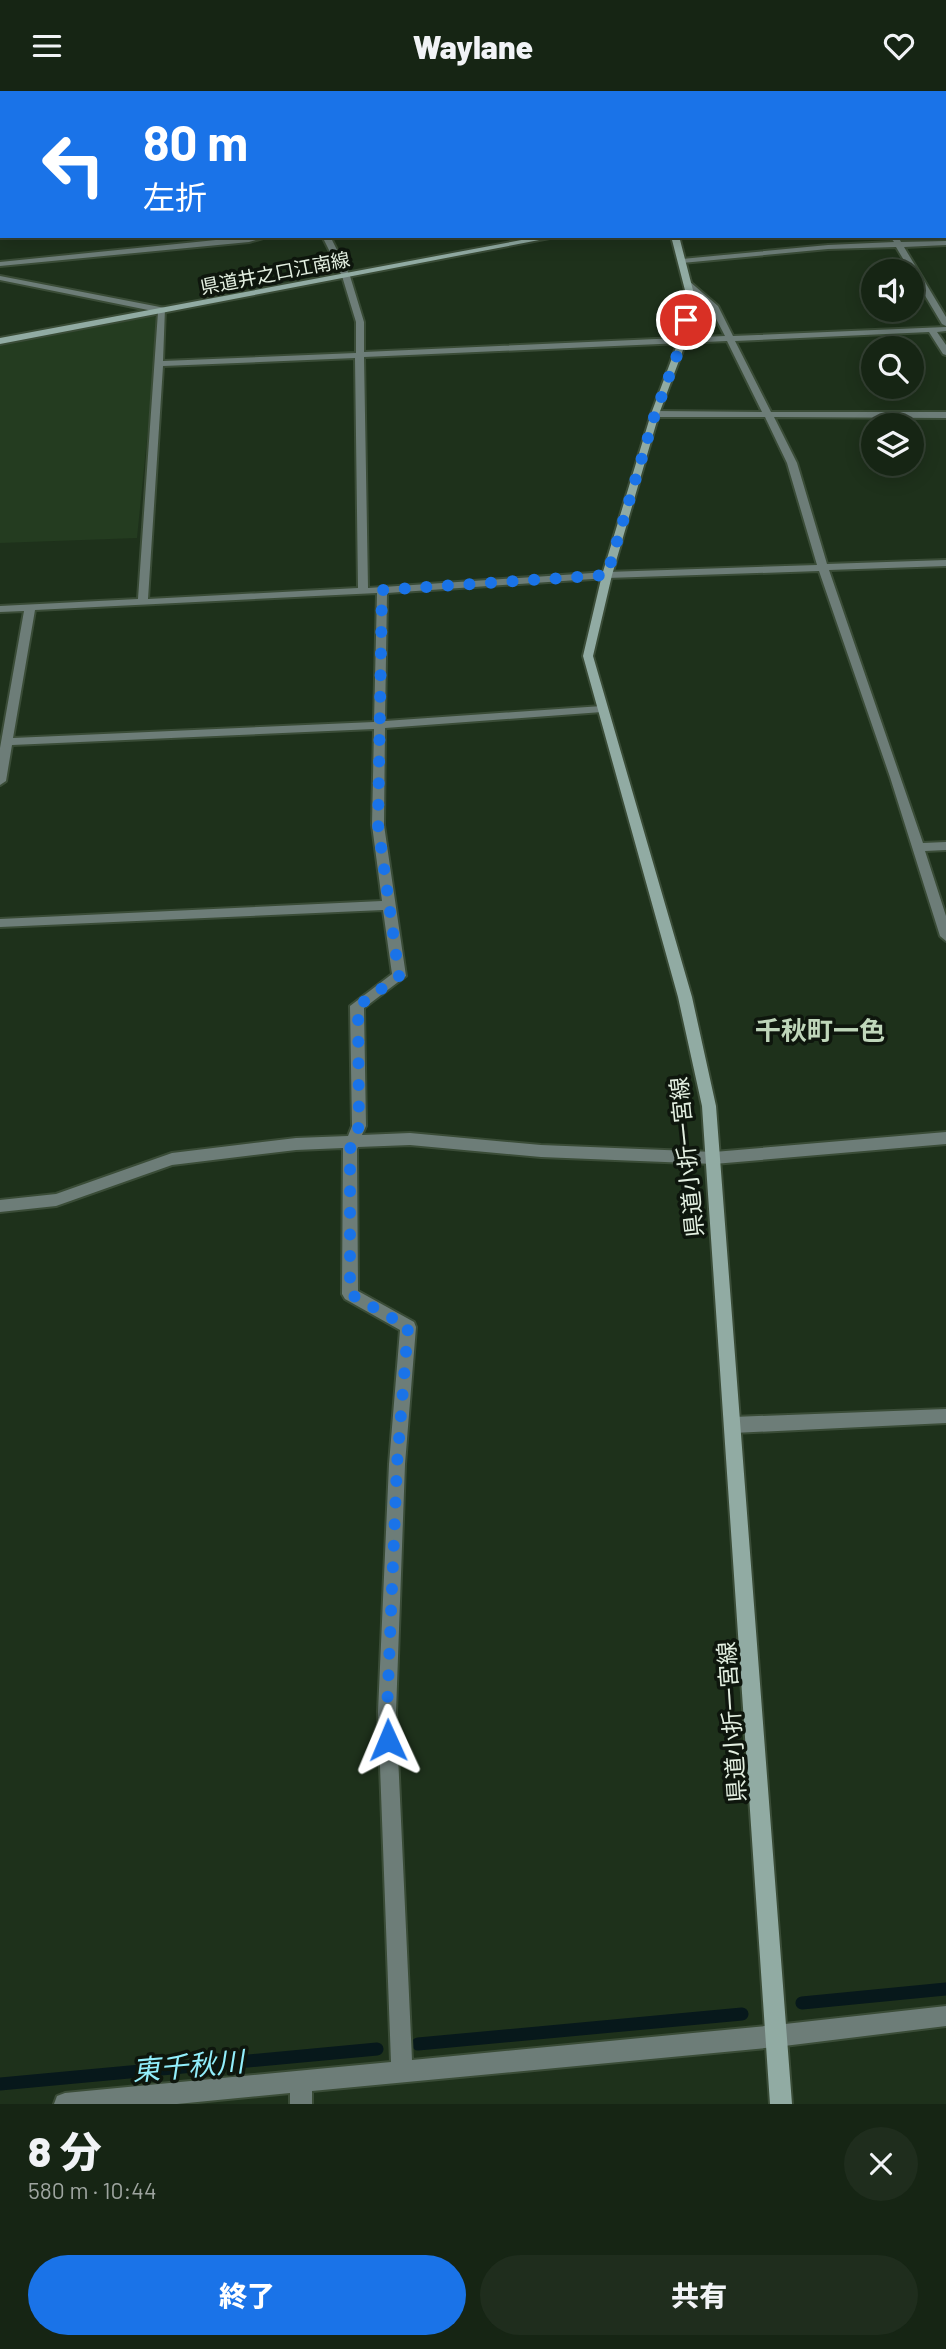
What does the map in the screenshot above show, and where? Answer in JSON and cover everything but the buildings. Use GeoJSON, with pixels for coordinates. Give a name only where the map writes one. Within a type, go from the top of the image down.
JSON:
{"type":"FeatureCollection","features":[{"type":"Feature","properties":{"kind":"main road","name":"県道井之口江南線"},"geometry":{"type":"LineString","coordinates":[[0,341],[546,238]]}},
{"type":"Feature","properties":{"kind":"main road","name":"県道小折一宮線"},"geometry":{"type":"LineString","coordinates":[[676,238],[691,298],[682,342],[655,414],[607,575],[588,656],[685,997],[709,1106],[781,2104]]}},
{"type":"Feature","properties":{"kind":"street"},"geometry":{"type":"LineString","coordinates":[[0,264],[258,238]]}},
{"type":"Feature","properties":{"kind":"street"},"geometry":{"type":"LineString","coordinates":[[327,238],[346,276],[360,321],[363,591]]}},
{"type":"Feature","properties":{"kind":"street"},"geometry":{"type":"LineString","coordinates":[[682,261],[897,240],[946,243]]}},
{"type":"Feature","properties":{"kind":"street"},"geometry":{"type":"LineString","coordinates":[[159,365],[731,341],[946,327],[897,240]]}},
{"type":"Feature","properties":{"kind":"street"},"geometry":{"type":"LineString","coordinates":[[0,278],[162,310],[143,602]]}},
{"type":"Feature","properties":{"kind":"street"},"geometry":{"type":"LineString","coordinates":[[689,283],[715,308],[792,463],[823,569],[919,847],[946,936]]}},
{"type":"Feature","properties":{"kind":"street"},"geometry":{"type":"LineString","coordinates":[[932,330],[946,352]]}},
{"type":"Feature","properties":{"kind":"street"},"geometry":{"type":"LineString","coordinates":[[655,414],[946,415]]}},
{"type":"Feature","properties":{"kind":"street"},"geometry":{"type":"LineString","coordinates":[[0,609],[382,590],[607,575],[823,569],[946,562]]}},
{"type":"Feature","properties":{"kind":"street"},"geometry":{"type":"LineString","coordinates":[[382,590],[378,825],[399,976],[358,1006],[359,1126],[350,1149],[350,1294],[408,1327],[397,1464],[387,1712],[402,2071]]}},
{"type":"Feature","properties":{"kind":"street"},"geometry":{"type":"LineString","coordinates":[[0,781],[30,608]]}},
{"type":"Feature","properties":{"kind":"street"},"geometry":{"type":"LineString","coordinates":[[7,742],[380,725],[602,709]]}},
{"type":"Feature","properties":{"kind":"street"},"geometry":{"type":"LineString","coordinates":[[919,847],[946,846]]}},
{"type":"Feature","properties":{"kind":"street"},"geometry":{"type":"LineString","coordinates":[[0,923],[390,905]]}},
{"type":"Feature","properties":{"kind":"street"},"geometry":{"type":"LineString","coordinates":[[0,1206],[56,1200],[172,1159],[296,1144],[410,1139],[541,1150],[714,1158],[946,1138]]}},
{"type":"Feature","properties":{"kind":"street"},"geometry":{"type":"LineString","coordinates":[[733,1425],[946,1416]]}},
{"type":"Feature","properties":{"kind":"street"},"geometry":{"type":"LineString","coordinates":[[65,2104],[776,2036],[946,2016]]}},
{"type":"Feature","properties":{"kind":"street"},"geometry":{"type":"LineString","coordinates":[[301,2081],[301,2104]]}},
{"type":"Feature","properties":{"kind":"shaded area"},"geometry":{"type":"Polygon","coordinates":[[[154,316],[159,319],[137,538],[0,543],[0,346],[154,316]]]}},
{"type":"Feature","properties":{"kind":"waterway","name":"東千秋川"},"geometry":{"type":"LineString","coordinates":[[802,2003],[946,1989]]}},
{"type":"Feature","properties":{"kind":"waterway","name":"東千秋川"},"geometry":{"type":"LineString","coordinates":[[418,2044],[742,2014]]}},
{"type":"Feature","properties":{"kind":"waterway","name":"東千秋川"},"geometry":{"type":"LineString","coordinates":[[0,2084],[377,2049]]}},
{"type":"Feature","properties":{"kind":"district","name":"千秋町一色"},"geometry":{"type":"Point","coordinates":[820,1031]}},
{"type":"Feature","properties":{"kind":"route"},"geometry":{"type":"LineString","coordinates":[[388,1740],[397,1464],[408,1327],[350,1294],[349,1244],[350,1149],[359,1126],[358,1006],[399,976],[378,825],[382,590],[607,575],[655,414],[682,342],[686,320]]}}]}
